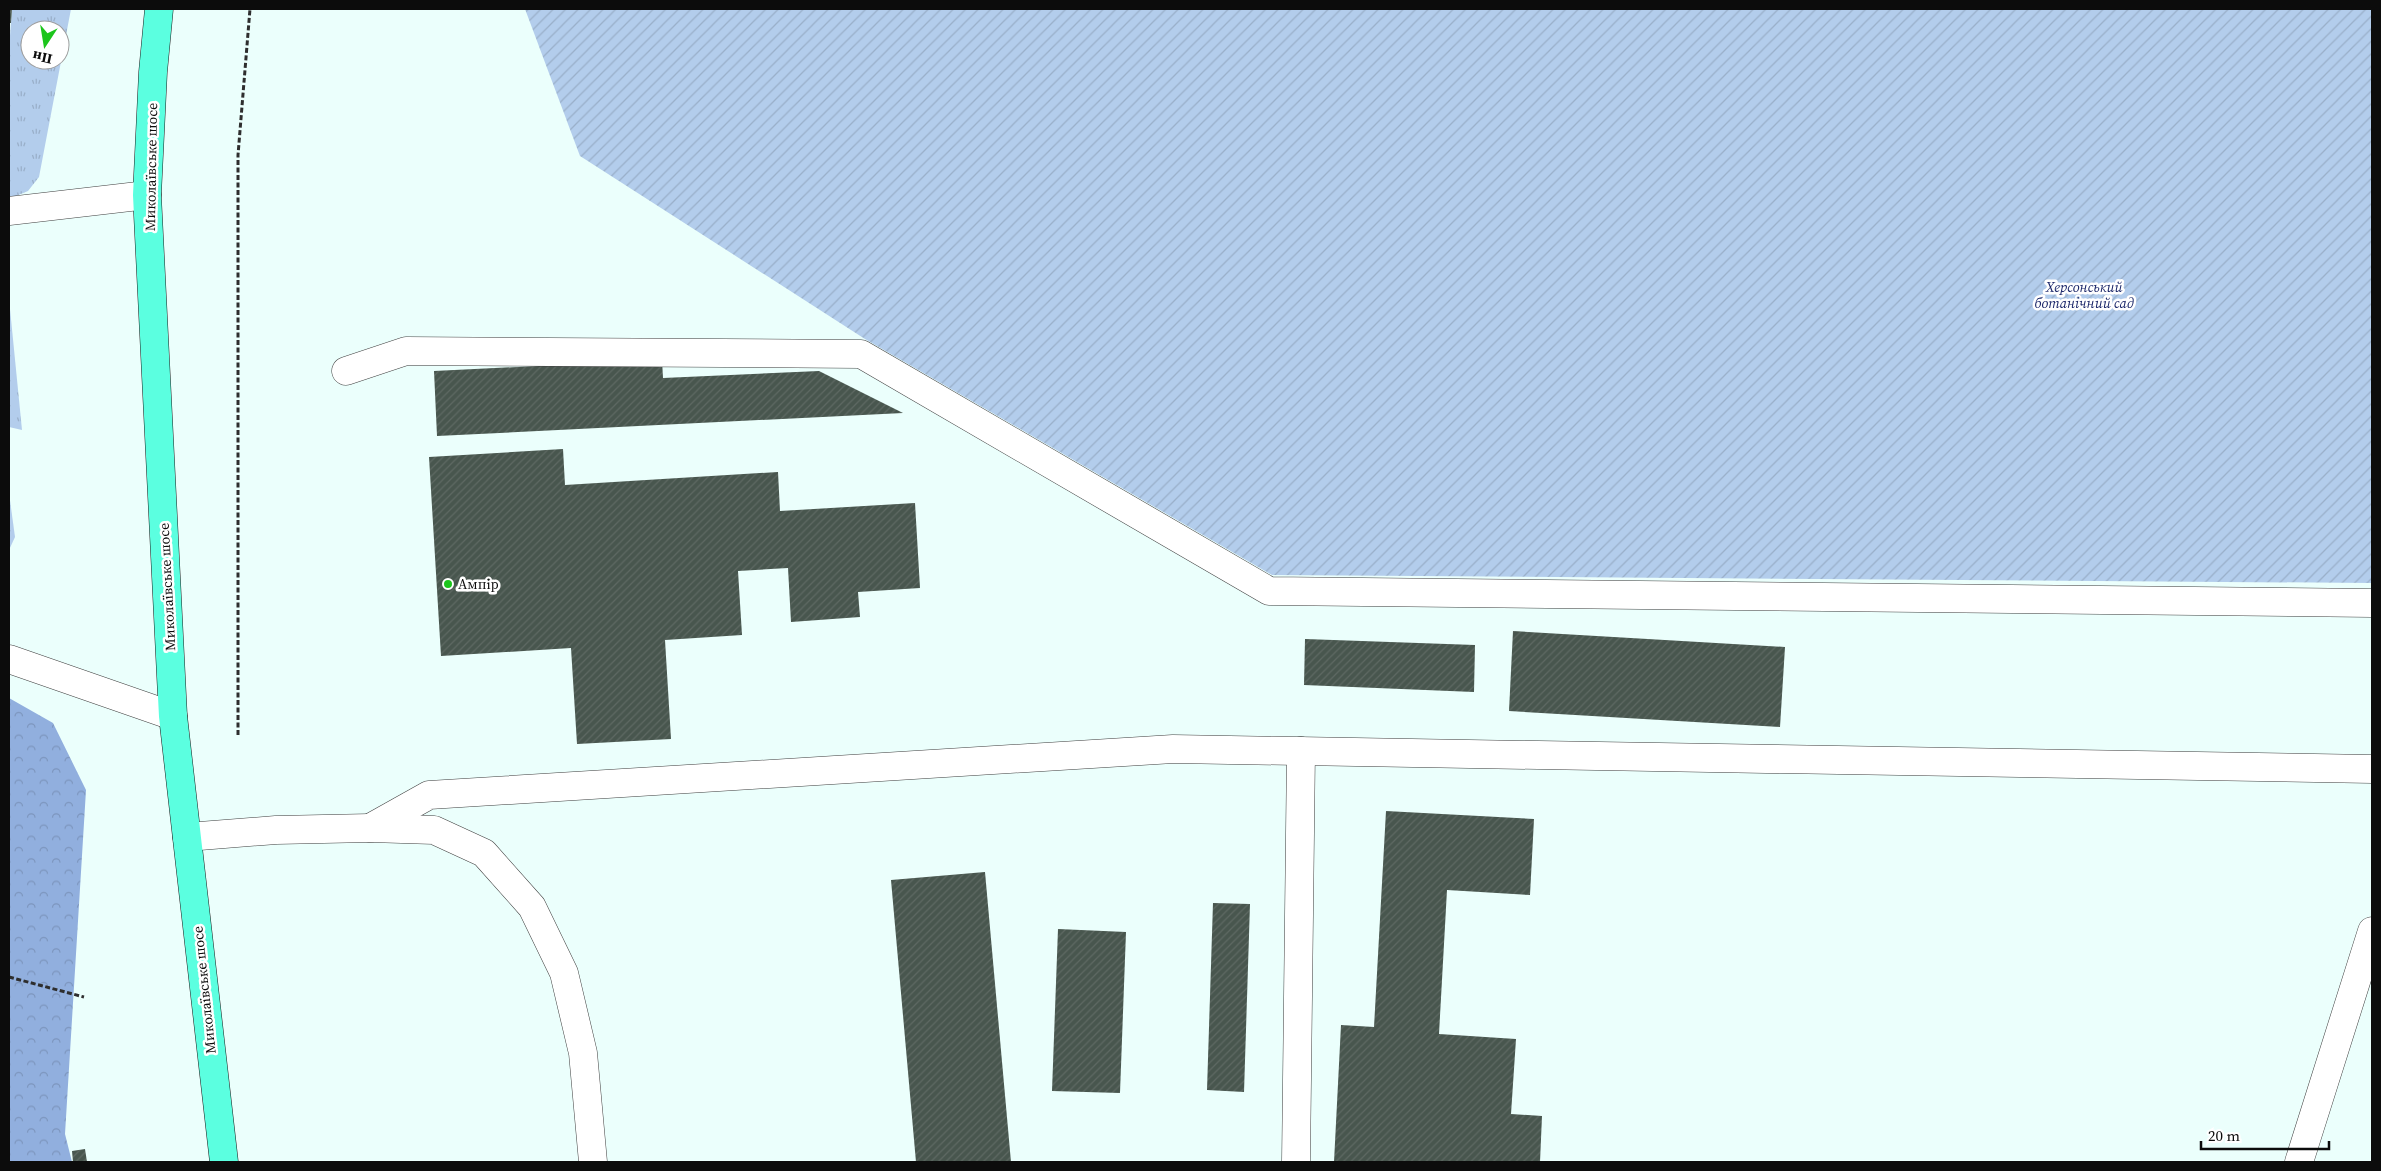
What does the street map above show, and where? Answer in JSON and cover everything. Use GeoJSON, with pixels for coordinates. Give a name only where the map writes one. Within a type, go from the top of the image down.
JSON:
{"type":"FeatureCollection","features":[{"type":"Feature","properties":{"kind":"main road","name":"Миколаївське шосе"},"geometry":{"type":"LineString","coordinates":[[159,9],[153,72],[147,195],[173,716],[224,1162]]}},
{"type":"Feature","properties":{"kind":"street"},"geometry":{"type":"LineString","coordinates":[[9,211],[147,195]]}},
{"type":"Feature","properties":{"kind":"street"},"geometry":{"type":"LineString","coordinates":[[346,371],[406,351],[861,354],[1269,592],[2372,603]]}},
{"type":"Feature","properties":{"kind":"street"},"geometry":{"type":"LineString","coordinates":[[9,660],[173,716]]}},
{"type":"Feature","properties":{"kind":"street"},"geometry":{"type":"LineString","coordinates":[[370,828],[429,795],[1172,749],[2372,769]]}},
{"type":"Feature","properties":{"kind":"street"},"geometry":{"type":"LineString","coordinates":[[1296,1162],[1300,751]]}},
{"type":"Feature","properties":{"kind":"street"},"geometry":{"type":"LineString","coordinates":[[187,836],[276,830],[370,828],[434,830],[484,853],[532,907],[564,973],[581,1044],[593,1162]]}},
{"type":"Feature","properties":{"kind":"street"},"geometry":{"type":"LineString","coordinates":[[2299,1162],[2372,931]]}},
{"type":"Feature","properties":{"kind":"path"},"geometry":{"type":"LineString","coordinates":[[238,735],[238,155],[250,9]]}},
{"type":"Feature","properties":{"kind":"path"},"geometry":{"type":"LineString","coordinates":[[9,977],[84,997]]}},
{"type":"Feature","properties":{"kind":"green space"},"geometry":{"type":"Polygon","coordinates":[[[12,9],[71,9],[69,20],[20,20],[20,70],[59,70],[39,177],[28,191],[9,199],[9,49],[12,9]]]}},
{"type":"Feature","properties":{"kind":"green space","name":"Херсонський ботанічний сад"},"geometry":{"type":"Polygon","coordinates":[[[525,9],[2372,9],[2372,583],[1272,575],[865,339],[580,156],[525,9]]]}},
{"type":"Feature","properties":{"kind":"green space"},"geometry":{"type":"Polygon","coordinates":[[[9,299],[22,430],[9,427],[9,299]]]}},
{"type":"Feature","properties":{"kind":"green space"},"geometry":{"type":"Polygon","coordinates":[[[9,493],[15,537],[9,550],[9,493]]]}},
{"type":"Feature","properties":{"kind":"green space"},"geometry":{"type":"Polygon","coordinates":[[[9,698],[53,723],[86,790],[65,1134],[72,1162],[9,1162],[9,698]]]}},
{"type":"Feature","properties":{"kind":"building"},"geometry":{"type":"Polygon","coordinates":[[[9,9],[12,9],[11,23],[9,23],[9,9]]]}},
{"type":"Feature","properties":{"kind":"building"},"geometry":{"type":"Polygon","coordinates":[[[662,360],[663,378],[819,371],[903,413],[437,436],[434,371],[662,360]]]}},
{"type":"Feature","properties":{"kind":"building"},"geometry":{"type":"Polygon","coordinates":[[[563,449],[565,485],[778,472],[780,511],[915,503],[920,588],[858,592],[860,617],[791,622],[788,568],[738,571],[742,635],[665,640],[671,739],[577,744],[571,648],[441,656],[429,457],[563,449]]]}},
{"type":"Feature","properties":{"kind":"building"},"geometry":{"type":"Polygon","coordinates":[[[1513,631],[1785,647],[1780,727],[1509,711],[1513,631]]]}},
{"type":"Feature","properties":{"kind":"building"},"geometry":{"type":"Polygon","coordinates":[[[1305,639],[1475,645],[1474,692],[1304,685],[1305,639]]]}},
{"type":"Feature","properties":{"kind":"building"},"geometry":{"type":"Polygon","coordinates":[[[1386,811],[1534,819],[1530,895],[1447,890],[1439,1034],[1516,1039],[1511,1114],[1542,1116],[1540,1162],[1334,1162],[1341,1025],[1374,1027],[1386,811]]]}},
{"type":"Feature","properties":{"kind":"building"},"geometry":{"type":"Polygon","coordinates":[[[985,872],[1011,1162],[916,1162],[891,880],[985,872]]]}},
{"type":"Feature","properties":{"kind":"building"},"geometry":{"type":"Polygon","coordinates":[[[1213,903],[1250,904],[1244,1092],[1207,1090],[1213,903]]]}},
{"type":"Feature","properties":{"kind":"building"},"geometry":{"type":"Polygon","coordinates":[[[1058,929],[1126,932],[1120,1093],[1052,1091],[1058,929]]]}},
{"type":"Feature","properties":{"kind":"building"},"geometry":{"type":"Polygon","coordinates":[[[85,1149],[87,1162],[73,1162],[72,1151],[85,1149]]]}},
{"type":"Feature","properties":{"kind":"place","name":"Ампір"},"geometry":{"type":"Point","coordinates":[448,584]}}]}
